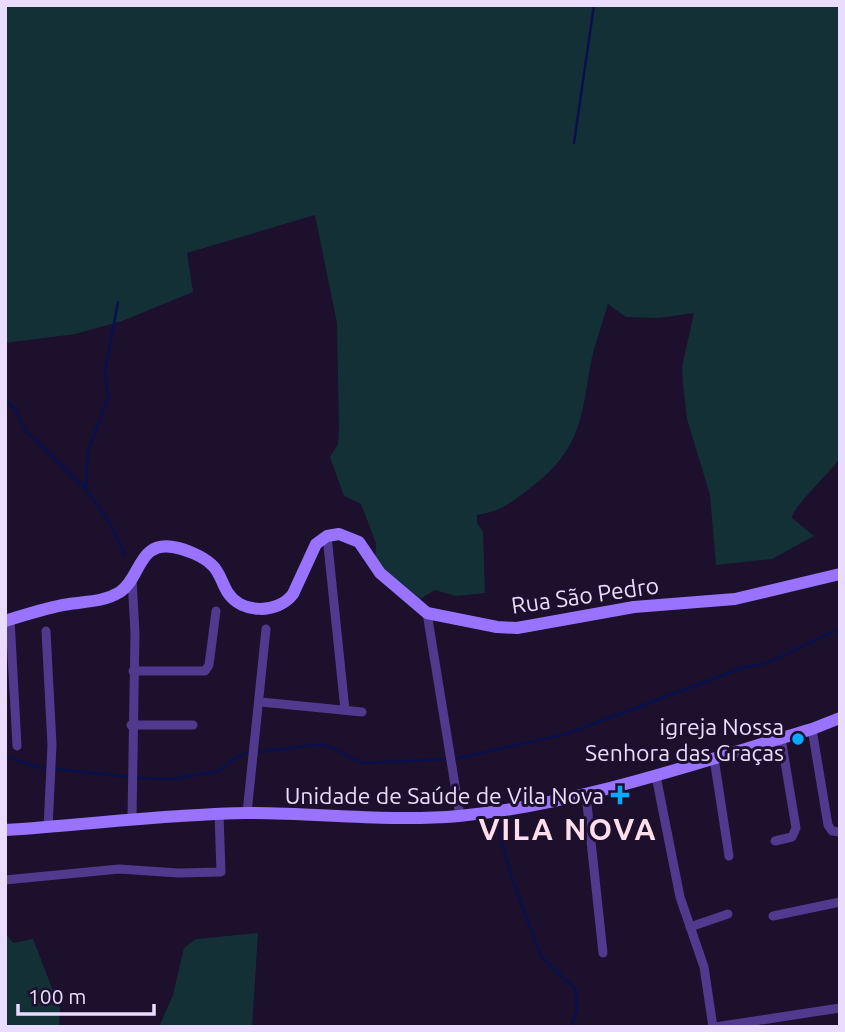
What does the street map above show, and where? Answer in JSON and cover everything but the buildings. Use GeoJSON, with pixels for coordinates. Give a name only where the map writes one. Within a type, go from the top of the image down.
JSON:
{"type":"FeatureCollection","features":[{"type":"Feature","properties":{"kind":"street","name":"Rua São Pedro"},"geometry":{"type":"LineString","coordinates":[[327,536],[343,534],[359,542],[380,573],[427,613],[497,627],[517,628],[634,607],[735,599],[840,574]]}},
{"type":"Feature","properties":{"kind":"street"},"geometry":{"type":"LineString","coordinates":[[132,818],[132,579],[145,555],[156,548],[172,547],[214,566],[228,593],[238,602],[255,608],[274,608],[288,601],[316,544],[327,536]]}},
{"type":"Feature","properties":{"kind":"street"},"geometry":{"type":"LineString","coordinates":[[327,536],[345,710]]}},
{"type":"Feature","properties":{"kind":"street"},"geometry":{"type":"LineString","coordinates":[[17,746],[8,620],[64,605],[102,600],[120,592],[132,579]]}},
{"type":"Feature","properties":{"kind":"street"},"geometry":{"type":"LineString","coordinates":[[133,671],[205,671],[209,665],[216,611]]}},
{"type":"Feature","properties":{"kind":"street"},"geometry":{"type":"LineString","coordinates":[[427,613],[460,816]]}},
{"type":"Feature","properties":{"kind":"street"},"geometry":{"type":"LineString","coordinates":[[247,813],[261,702],[266,629]]}},
{"type":"Feature","properties":{"kind":"street"},"geometry":{"type":"LineString","coordinates":[[46,632],[51,763],[48,828]]}},
{"type":"Feature","properties":{"kind":"street"},"geometry":{"type":"LineString","coordinates":[[261,702],[362,712]]}},
{"type":"Feature","properties":{"kind":"street"},"geometry":{"type":"LineString","coordinates":[[5,830],[132,818],[247,813],[408,818],[460,816],[586,795],[812,729],[840,718]]}},
{"type":"Feature","properties":{"kind":"street"},"geometry":{"type":"LineString","coordinates":[[131,725],[192,725]]}},
{"type":"Feature","properties":{"kind":"street"},"geometry":{"type":"LineString","coordinates":[[812,729],[828,825],[832,831],[840,832]]}},
{"type":"Feature","properties":{"kind":"street"},"geometry":{"type":"LineString","coordinates":[[775,841],[792,837],[796,828],[781,738]]}},
{"type":"Feature","properties":{"kind":"street"},"geometry":{"type":"LineString","coordinates":[[714,758],[729,856]]}},
{"type":"Feature","properties":{"kind":"street"},"geometry":{"type":"LineString","coordinates":[[656,776],[680,897],[704,967],[714,1027],[840,1008]]}},
{"type":"Feature","properties":{"kind":"street"},"geometry":{"type":"LineString","coordinates":[[586,795],[603,953]]}},
{"type":"Feature","properties":{"kind":"street"},"geometry":{"type":"LineString","coordinates":[[5,880],[119,869],[177,873],[222,872],[219,814]]}},
{"type":"Feature","properties":{"kind":"street"},"geometry":{"type":"LineString","coordinates":[[773,916],[840,902]]}},
{"type":"Feature","properties":{"kind":"street"},"geometry":{"type":"LineString","coordinates":[[690,927],[728,914]]}},
{"type":"Feature","properties":{"kind":"green space"},"geometry":{"type":"Polygon","coordinates":[[[5,5],[840,5],[840,458],[799,505],[792,518],[814,536],[772,559],[716,565],[710,495],[687,419],[683,384],[682,367],[694,313],[659,318],[626,317],[608,304],[592,359],[580,421],[567,449],[545,475],[516,498],[499,509],[477,515],[477,523],[483,532],[485,593],[456,596],[435,590],[415,602],[375,564],[376,543],[361,504],[344,496],[330,457],[338,444],[339,430],[337,323],[315,215],[187,253],[193,292],[122,321],[75,334],[5,343],[5,5]]]}},
{"type":"Feature","properties":{"kind":"green space"},"geometry":{"type":"Polygon","coordinates":[[[5,933],[13,943],[33,939],[60,1009],[59,1027],[5,1027],[5,933]]]}},
{"type":"Feature","properties":{"kind":"green space"},"geometry":{"type":"Polygon","coordinates":[[[258,933],[252,1027],[159,1027],[173,995],[184,948],[196,939],[258,933]]]}},
{"type":"Feature","properties":{"kind":"waterway"},"geometry":{"type":"LineString","coordinates":[[574,143],[594,5]]}},
{"type":"Feature","properties":{"kind":"waterway"},"geometry":{"type":"LineString","coordinates":[[86,486],[88,452],[108,397],[105,372],[118,302]]}},
{"type":"Feature","properties":{"kind":"waterway"},"geometry":{"type":"LineString","coordinates":[[5,400],[15,409],[26,431],[85,488],[109,522],[125,555]]}},
{"type":"Feature","properties":{"kind":"waterway"},"geometry":{"type":"LineString","coordinates":[[454,759],[566,734],[742,668],[770,662],[840,628]]}},
{"type":"Feature","properties":{"kind":"waterway"},"geometry":{"type":"LineString","coordinates":[[136,778],[173,779],[219,771],[237,757],[249,753],[315,745],[326,745],[363,763],[447,759]]}},
{"type":"Feature","properties":{"kind":"waterway"},"geometry":{"type":"LineString","coordinates":[[5,756],[38,767],[129,777]]}},
{"type":"Feature","properties":{"kind":"waterway"},"geometry":{"type":"LineString","coordinates":[[498,828],[512,879],[541,956],[576,990],[577,1009],[571,1027]]}},
{"type":"Feature","properties":{"kind":"place","name":"igreja Nossa Senhora das Graças"},"geometry":{"type":"Point","coordinates":[798,739]}},
{"type":"Feature","properties":{"kind":"place","name":"Unidade de Saúde de Vila Nova"},"geometry":{"type":"Point","coordinates":[620,795]}},
{"type":"Feature","properties":{"kind":"district","name":"VILA NOVA"},"geometry":{"type":"Point","coordinates":[568,829]}}]}
